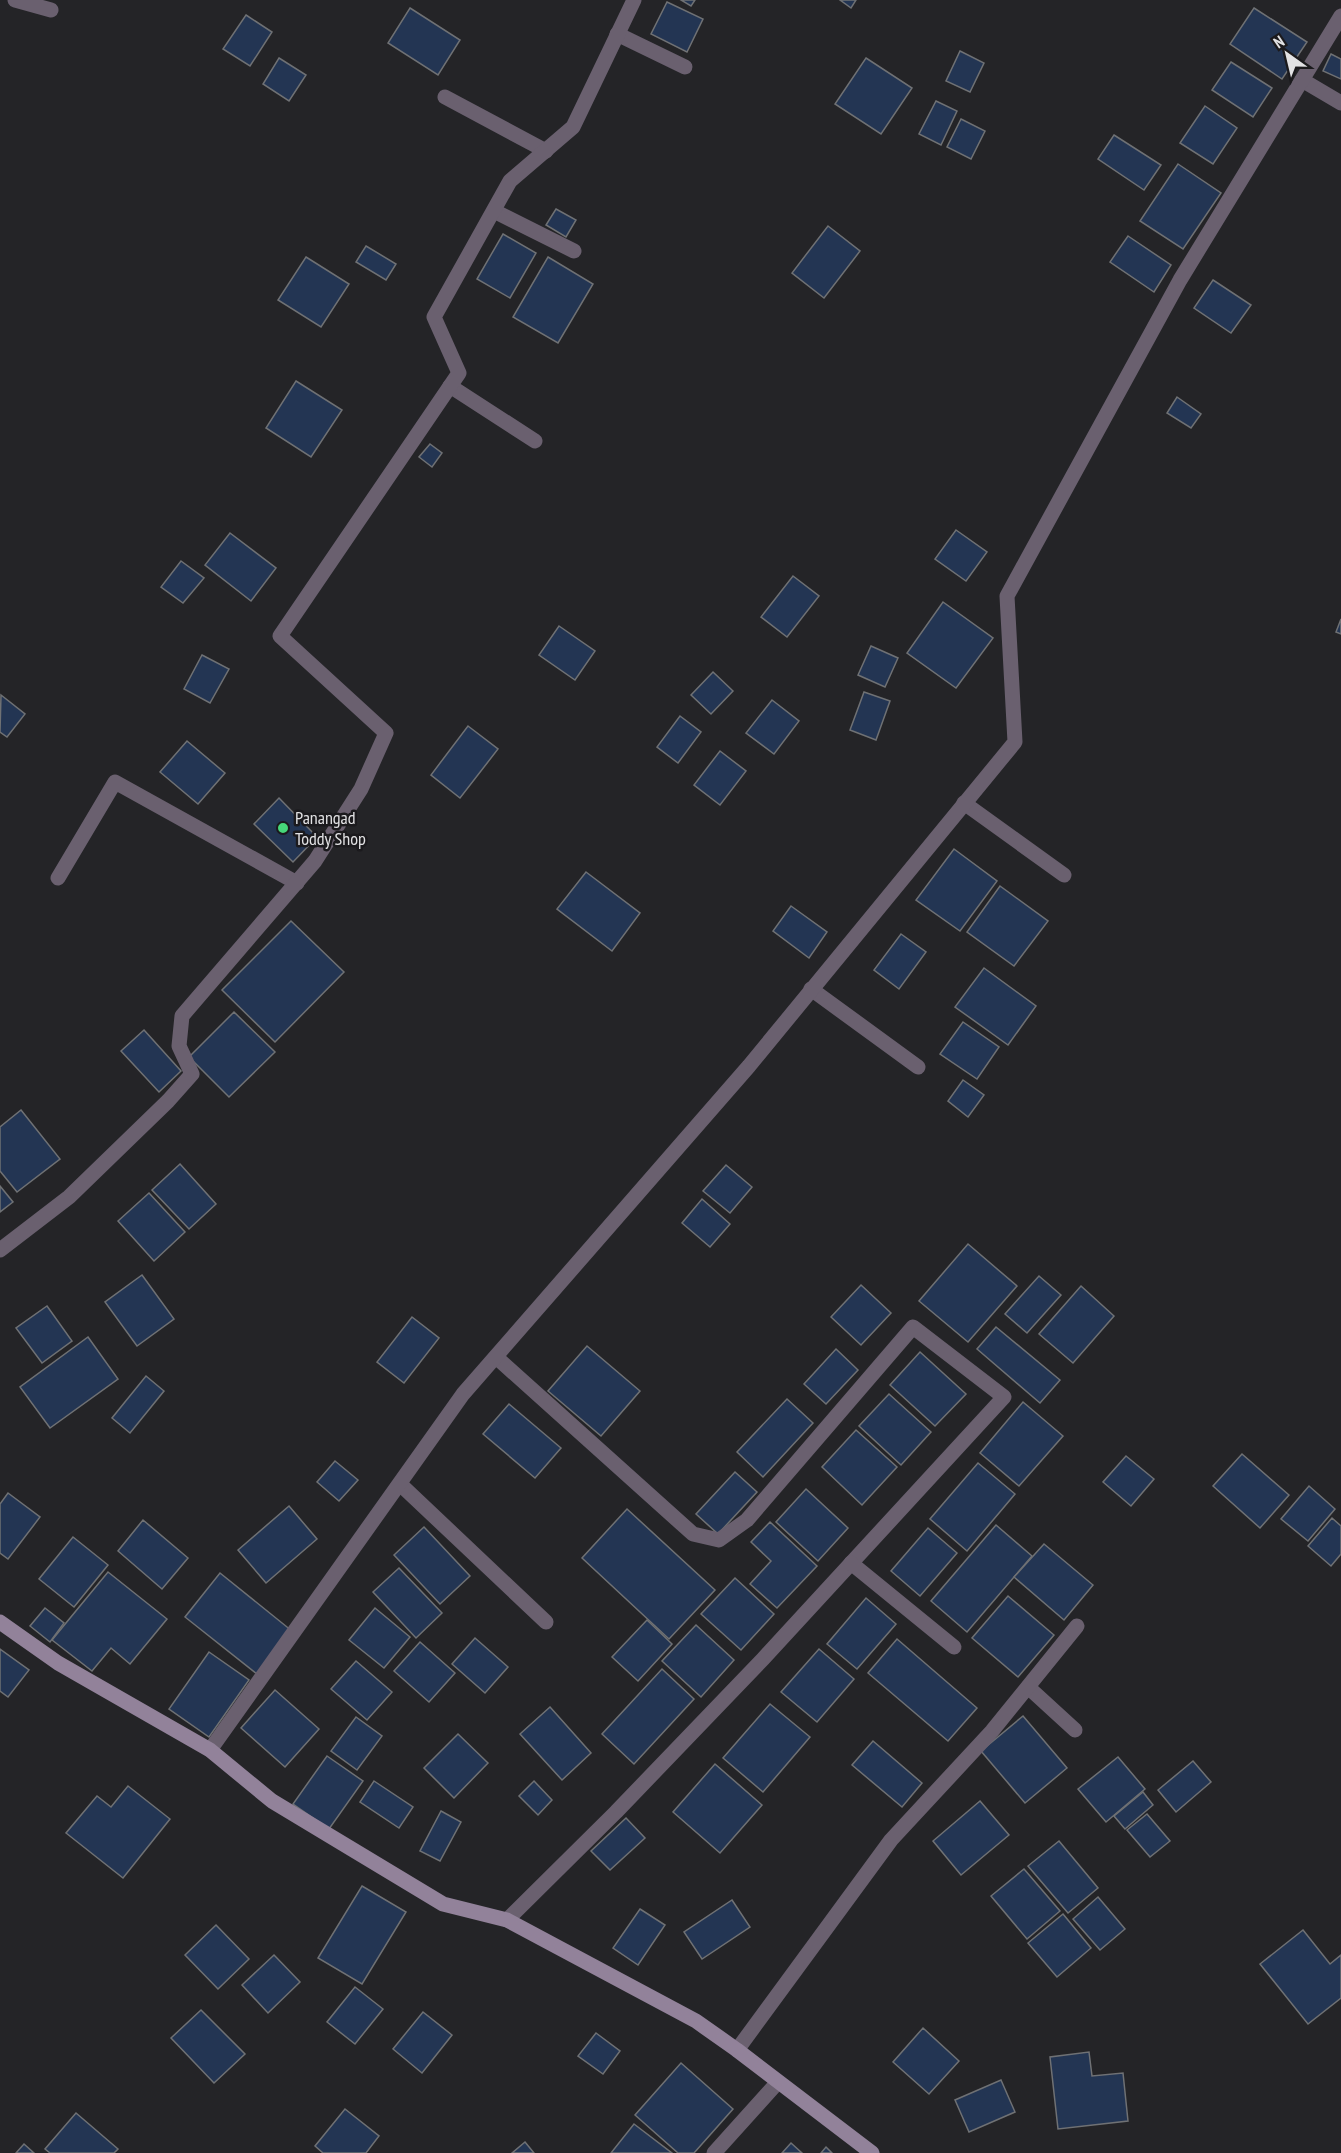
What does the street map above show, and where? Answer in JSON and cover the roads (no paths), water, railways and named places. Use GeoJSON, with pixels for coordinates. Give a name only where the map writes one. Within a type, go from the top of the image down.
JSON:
{"type":"FeatureCollection","features":[{"type":"Feature","properties":{"kind":"main road"},"geometry":{"type":"LineString","coordinates":[[0,1622],[58,1663],[210,1750],[272,1801],[443,1904],[507,1920],[696,2021],[872,2153]]}},
{"type":"Feature","properties":{"kind":"street"},"geometry":{"type":"LineString","coordinates":[[15,0],[51,10]]}},
{"type":"Feature","properties":{"kind":"street"},"geometry":{"type":"LineString","coordinates":[[0,1250],[69,1197],[168,1101],[192,1074],[179,1046],[182,1016],[315,861],[361,789],[386,733],[280,636],[459,372],[434,317],[510,181],[573,127],[634,0]]}},
{"type":"Feature","properties":{"kind":"street"},"geometry":{"type":"LineString","coordinates":[[210,1750],[464,1394],[748,1066],[1015,742],[1007,596],[1180,280],[1341,16]]}},
{"type":"Feature","properties":{"kind":"street"},"geometry":{"type":"LineString","coordinates":[[617,34],[685,67]]}},
{"type":"Feature","properties":{"kind":"street"},"geometry":{"type":"LineString","coordinates":[[1302,80],[1341,103]]}},
{"type":"Feature","properties":{"kind":"street"},"geometry":{"type":"LineString","coordinates":[[444,97],[546,151]]}},
{"type":"Feature","properties":{"kind":"street"},"geometry":{"type":"LineString","coordinates":[[494,211],[574,251]]}},
{"type":"Feature","properties":{"kind":"street"},"geometry":{"type":"LineString","coordinates":[[450,386],[535,441]]}},
{"type":"Feature","properties":{"kind":"street"},"geometry":{"type":"LineString","coordinates":[[58,878],[115,782],[297,883]]}},
{"type":"Feature","properties":{"kind":"street"},"geometry":{"type":"LineString","coordinates":[[964,803],[1064,875]]}},
{"type":"Feature","properties":{"kind":"street"},"geometry":{"type":"LineString","coordinates":[[811,989],[918,1067]]}},
{"type":"Feature","properties":{"kind":"street"},"geometry":{"type":"LineString","coordinates":[[496,1357],[693,1534],[719,1540],[747,1520],[913,1327],[1004,1397],[763,1659],[616,1812],[507,1920]]}},
{"type":"Feature","properties":{"kind":"street"},"geometry":{"type":"LineString","coordinates":[[400,1485],[546,1622]]}},
{"type":"Feature","properties":{"kind":"street"},"geometry":{"type":"LineString","coordinates":[[851,1563],[954,1647]]}},
{"type":"Feature","properties":{"kind":"street"},"geometry":{"type":"LineString","coordinates":[[737,2050],[891,1840],[992,1731],[1077,1626]]}},
{"type":"Feature","properties":{"kind":"street"},"geometry":{"type":"LineString","coordinates":[[1028,1687],[1075,1730]]}},
{"type":"Feature","properties":{"kind":"street"},"geometry":{"type":"LineString","coordinates":[[714,2153],[778,2082]]}},
{"type":"Feature","properties":{"kind":"place","name":"Panangad Toddy Shop"},"geometry":{"type":"Point","coordinates":[283,828]}}]}
